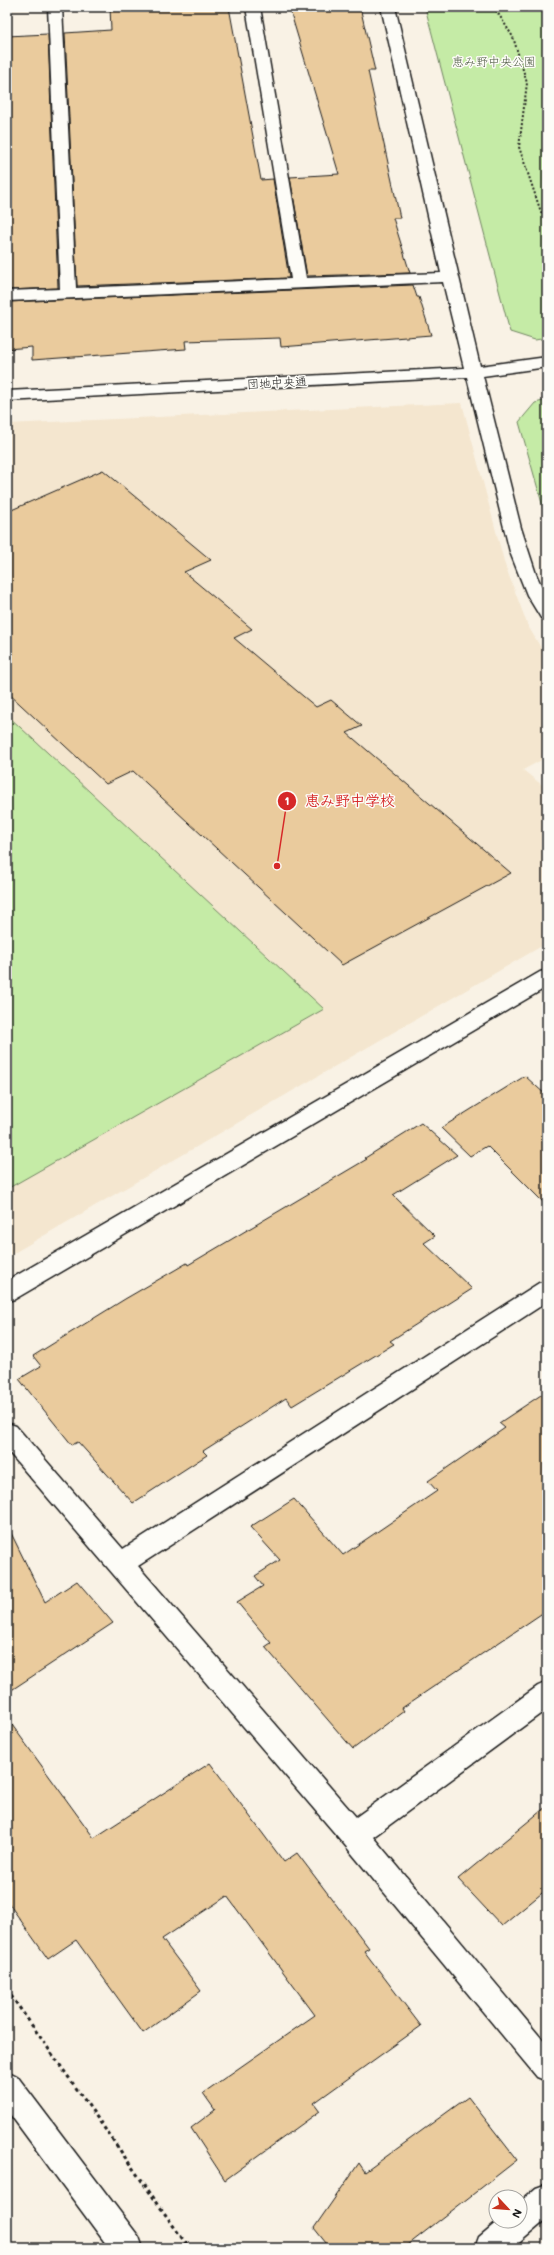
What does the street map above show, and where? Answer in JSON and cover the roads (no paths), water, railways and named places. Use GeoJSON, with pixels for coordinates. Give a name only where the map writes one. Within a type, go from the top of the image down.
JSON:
{"type":"FeatureCollection","features":[{"type":"Feature","properties":{"kind":"street"},"geometry":{"type":"LineString","coordinates":[[55,7],[68,293]]}},
{"type":"Feature","properties":{"kind":"street"},"geometry":{"type":"LineString","coordinates":[[253,7],[298,283]]}},
{"type":"Feature","properties":{"kind":"street"},"geometry":{"type":"LineString","coordinates":[[388,7],[449,277],[473,372],[521,553],[536,596],[547,614]]}},
{"type":"Feature","properties":{"kind":"street"},"geometry":{"type":"LineString","coordinates":[[7,296],[449,277]]}},
{"type":"Feature","properties":{"kind":"street","name":"団地中央通"},"geometry":{"type":"LineString","coordinates":[[7,396],[473,372],[547,362]]}},
{"type":"Feature","properties":{"kind":"street"},"geometry":{"type":"LineString","coordinates":[[7,1292],[547,977]]}},
{"type":"Feature","properties":{"kind":"street"},"geometry":{"type":"LineString","coordinates":[[119,1565],[547,1290]]}},
{"type":"Feature","properties":{"kind":"street"},"geometry":{"type":"LineString","coordinates":[[7,1433],[119,1565],[354,1835],[547,2067]]}},
{"type":"Feature","properties":{"kind":"street"},"geometry":{"type":"LineString","coordinates":[[354,1835],[547,1694]]}},
{"type":"Feature","properties":{"kind":"street"},"geometry":{"type":"LineString","coordinates":[[7,2086],[128,2248]]}},
{"type":"Feature","properties":{"kind":"street"},"geometry":{"type":"LineString","coordinates":[[490,2248],[547,2199]]}},
{"type":"Feature","properties":{"kind":"place","name":"恵み野中学校"},"geometry":{"type":"Point","coordinates":[277,866]}},
{"type":"Feature","properties":{"kind":"park label","name":"恵み野中央公園"},"geometry":{"type":"Point","coordinates":[494,62]}}]}
